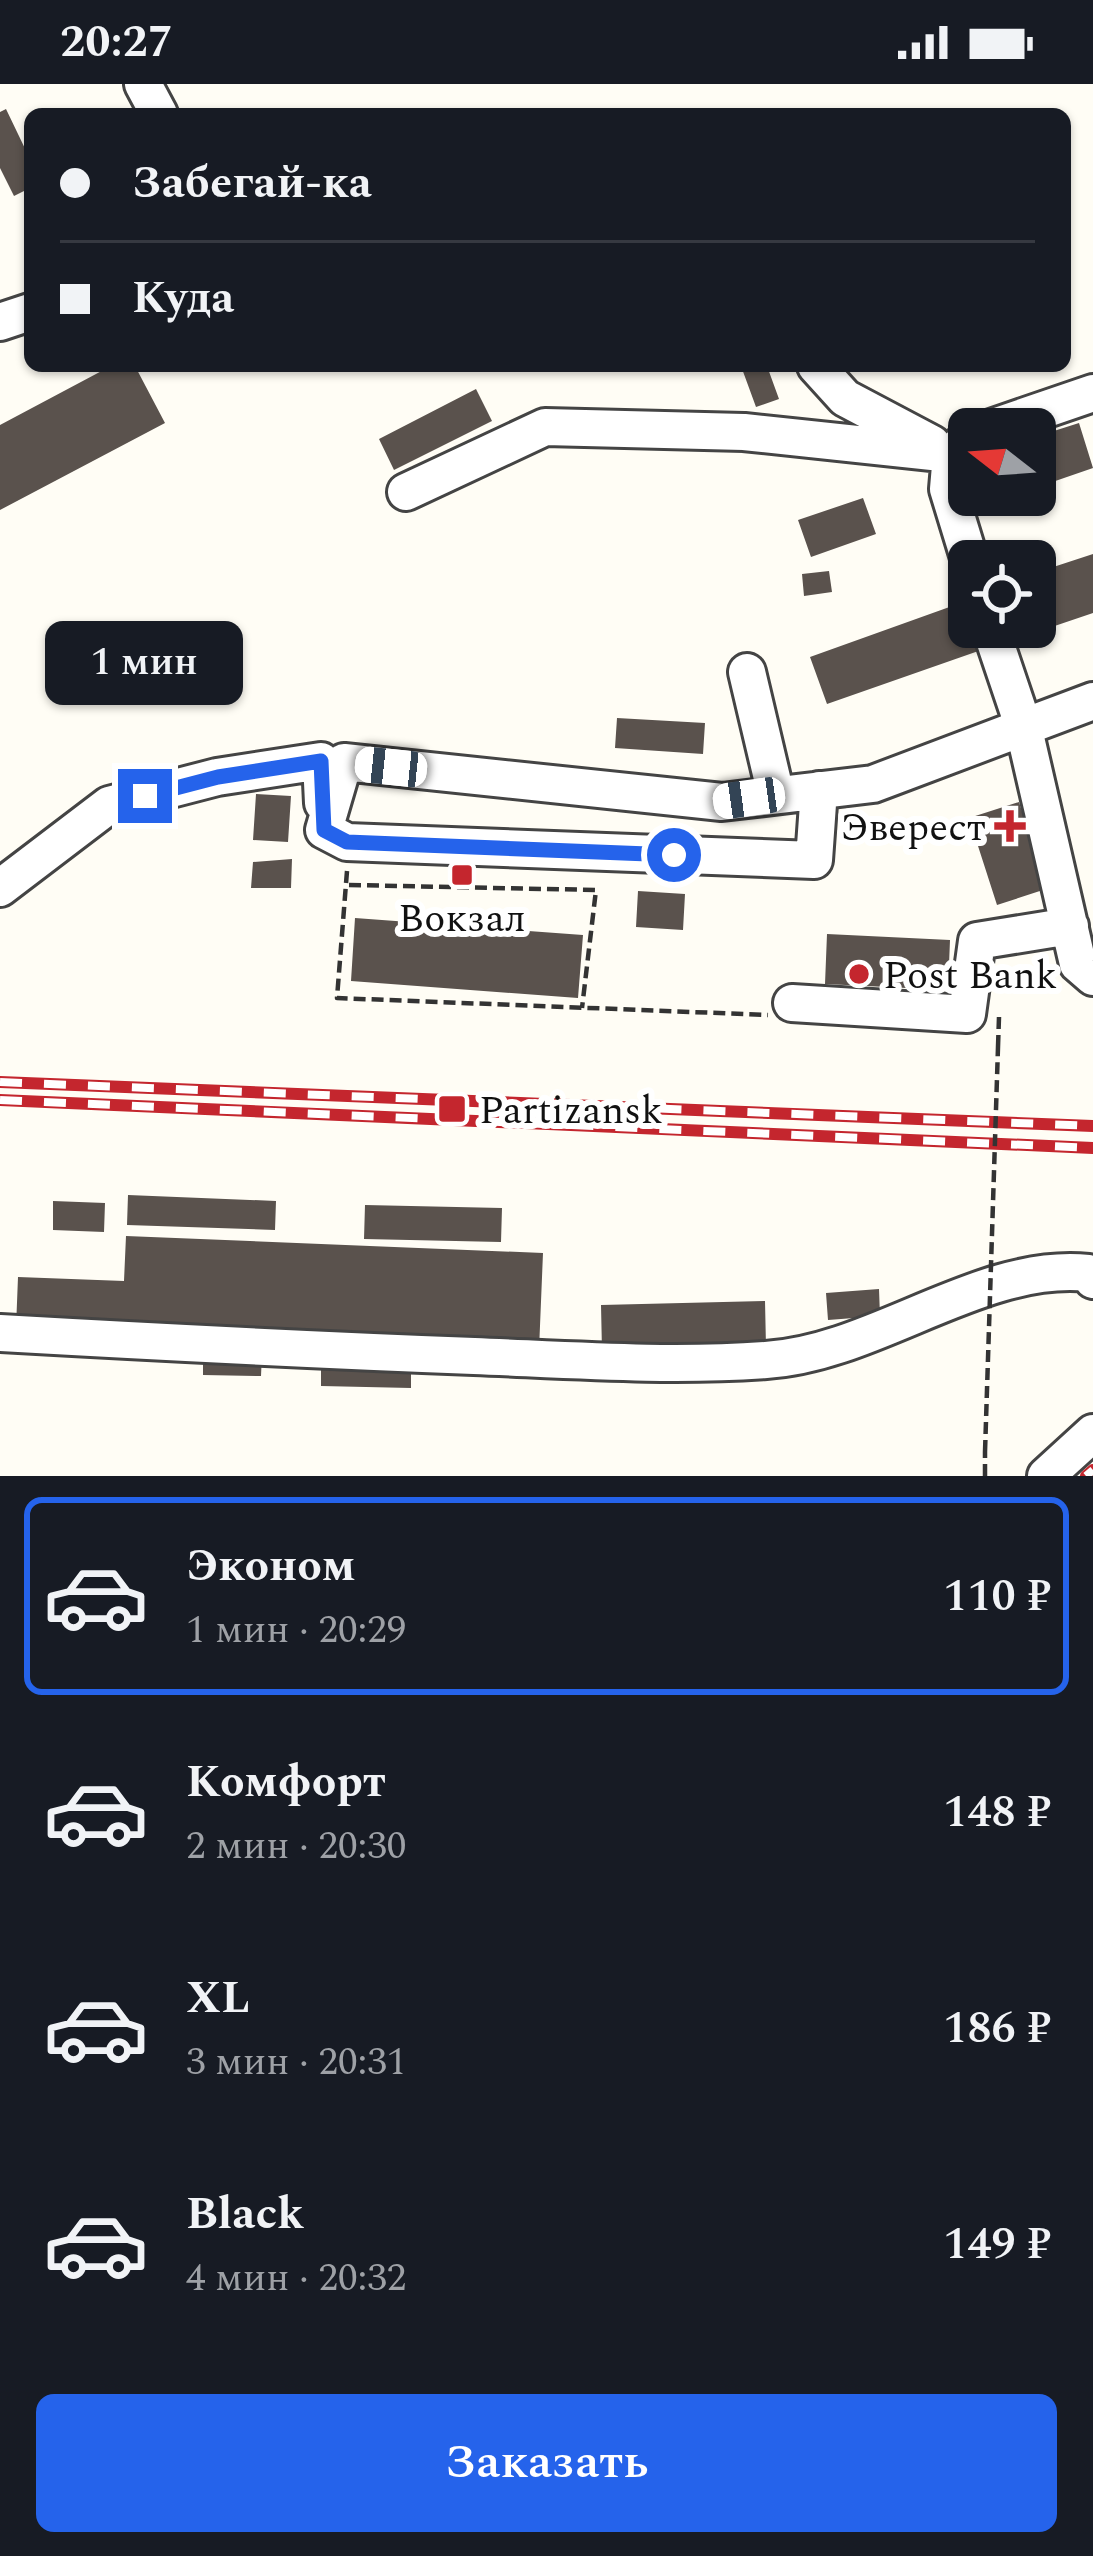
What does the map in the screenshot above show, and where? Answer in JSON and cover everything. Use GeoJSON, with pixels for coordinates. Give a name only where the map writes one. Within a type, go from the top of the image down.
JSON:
{"type":"FeatureCollection","features":[{"type":"Feature","properties":{"kind":"street"},"geometry":{"type":"LineString","coordinates":[[821,372],[845,398],[948,441]]}},
{"type":"Feature","properties":{"kind":"street"},"geometry":{"type":"LineString","coordinates":[[1049,408],[1093,393]]}},
{"type":"Feature","properties":{"kind":"street"},"geometry":{"type":"LineString","coordinates":[[406,492],[545,427],[744,432],[948,445]]}},
{"type":"Feature","properties":{"kind":"street"},"geometry":{"type":"LineString","coordinates":[[997,648],[1023,725],[1078,964],[1093,976]]}},
{"type":"Feature","properties":{"kind":"street"},"geometry":{"type":"LineString","coordinates":[[747,672],[776,795]]}},
{"type":"Feature","properties":{"kind":"street"},"geometry":{"type":"LineString","coordinates":[[336,836],[344,762],[722,802],[873,784],[1093,701]]}},
{"type":"Feature","properties":{"kind":"street"},"geometry":{"type":"LineString","coordinates":[[0,888],[109,805],[218,777],[321,761],[336,836]]}},
{"type":"Feature","properties":{"kind":"street"},"geometry":{"type":"LineString","coordinates":[[336,836],[814,860],[819,790]]}},
{"type":"Feature","properties":{"kind":"street"},"geometry":{"type":"LineString","coordinates":[[792,1003],[967,1014],[977,941],[1070,926]]}},
{"type":"Feature","properties":{"kind":"street"},"geometry":{"type":"LineString","coordinates":[[0,1333],[600,1364],[766,1360],[820,1354],[986,1290],[1054,1270],[1088,1273],[1093,1280]]}},
{"type":"Feature","properties":{"kind":"street"},"geometry":{"type":"LineString","coordinates":[[1046,1476],[1093,1433]]}},
{"type":"Feature","properties":{"kind":"path"},"geometry":{"type":"LineString","coordinates":[[336,836],[347,885],[337,998],[788,1016],[792,1003]]}},
{"type":"Feature","properties":{"kind":"path"},"geometry":{"type":"LineString","coordinates":[[347,885],[596,890],[582,1008]]}},
{"type":"Feature","properties":{"kind":"path"},"geometry":{"type":"LineString","coordinates":[[985,1476],[998,1047]]}},
{"type":"Feature","properties":{"kind":"building"},"geometry":{"type":"Polygon","coordinates":[[[6,109],[24,146],[24,191],[14,196],[0,168],[0,112],[6,109]]]}},
{"type":"Feature","properties":{"kind":"building"},"geometry":{"type":"Polygon","coordinates":[[[100,372],[138,372],[165,423],[0,510],[0,425],[100,372]]]}},
{"type":"Feature","properties":{"kind":"building"},"geometry":{"type":"Polygon","coordinates":[[[743,372],[769,372],[779,399],[756,407],[743,372]]]}},
{"type":"Feature","properties":{"kind":"building"},"geometry":{"type":"Polygon","coordinates":[[[476,389],[492,421],[394,470],[379,439],[476,389]]]}},
{"type":"Feature","properties":{"kind":"building"},"geometry":{"type":"Polygon","coordinates":[[[1079,423],[1093,468],[1056,481],[1056,430],[1079,423]]]}},
{"type":"Feature","properties":{"kind":"building"},"geometry":{"type":"Polygon","coordinates":[[[863,498],[876,534],[811,557],[798,520],[863,498]]]}},
{"type":"Feature","properties":{"kind":"building"},"geometry":{"type":"Polygon","coordinates":[[[1093,554],[1093,613],[1056,626],[1056,566],[1093,554]]]}},
{"type":"Feature","properties":{"kind":"building"},"geometry":{"type":"Polygon","coordinates":[[[829,571],[832,592],[804,596],[802,574],[829,571]]]}},
{"type":"Feature","properties":{"kind":"building"},"geometry":{"type":"Polygon","coordinates":[[[948,608],[948,648],[987,648],[827,704],[810,657],[948,608]]]}},
{"type":"Feature","properties":{"kind":"building"},"geometry":{"type":"Polygon","coordinates":[[[617,718],[705,723],[703,754],[615,748],[617,718]]]}},
{"type":"Feature","properties":{"kind":"building"},"geometry":{"type":"Polygon","coordinates":[[[256,794],[291,796],[288,842],[253,840],[256,794]]]}},
{"type":"Feature","properties":{"kind":"building"},"geometry":{"type":"Polygon","coordinates":[[[1019,802],[1046,889],[997,905],[969,818],[1019,802]]]}},
{"type":"Feature","properties":{"kind":"building"},"geometry":{"type":"Polygon","coordinates":[[[292,859],[291,888],[251,888],[253,862],[292,859]]]}},
{"type":"Feature","properties":{"kind":"building"},"geometry":{"type":"Polygon","coordinates":[[[638,891],[685,894],[683,930],[636,927],[638,891]]]}},
{"type":"Feature","properties":{"kind":"building"},"geometry":{"type":"Polygon","coordinates":[[[355,918],[583,935],[578,998],[351,981],[355,918]]]}},
{"type":"Feature","properties":{"kind":"building"},"geometry":{"type":"Polygon","coordinates":[[[827,934],[950,940],[948,990],[825,984],[827,934]]]}},
{"type":"Feature","properties":{"kind":"building"},"geometry":{"type":"Polygon","coordinates":[[[128,1195],[276,1201],[275,1230],[127,1225],[128,1195]]]}},
{"type":"Feature","properties":{"kind":"building"},"geometry":{"type":"Polygon","coordinates":[[[53,1201],[105,1203],[104,1232],[53,1230],[53,1201]]]}},
{"type":"Feature","properties":{"kind":"building"},"geometry":{"type":"Polygon","coordinates":[[[365,1205],[502,1208],[501,1242],[364,1239],[365,1205]]]}},
{"type":"Feature","properties":{"kind":"building"},"geometry":{"type":"Polygon","coordinates":[[[126,1236],[543,1253],[539,1350],[16,1328],[18,1277],[124,1281],[126,1236]]]}},
{"type":"Feature","properties":{"kind":"building"},"geometry":{"type":"Polygon","coordinates":[[[879,1289],[880,1316],[828,1320],[826,1293],[879,1289]]]}},
{"type":"Feature","properties":{"kind":"building"},"geometry":{"type":"Polygon","coordinates":[[[765,1301],[766,1347],[602,1351],[601,1305],[765,1301]]]}},
{"type":"Feature","properties":{"kind":"building"},"geometry":{"type":"Polygon","coordinates":[[[203,1352],[262,1353],[261,1376],[203,1375],[203,1352]]]}},
{"type":"Feature","properties":{"kind":"building"},"geometry":{"type":"Polygon","coordinates":[[[321,1359],[411,1361],[411,1388],[321,1386],[321,1359]]]}},
{"type":"Feature","properties":{"kind":"railway"},"geometry":{"type":"LineString","coordinates":[[0,1082],[1093,1126]]}},
{"type":"Feature","properties":{"kind":"railway"},"geometry":{"type":"LineString","coordinates":[[0,1100],[1093,1148]]}},
{"type":"Feature","properties":{"kind":"railway"},"geometry":{"type":"LineString","coordinates":[[1086,1476],[1093,1470]]}},
{"type":"Feature","properties":{"kind":"place","name":"Эверест"},"geometry":{"type":"Point","coordinates":[1010,826]}},
{"type":"Feature","properties":{"kind":"place","name":"Вокзал"},"geometry":{"type":"Point","coordinates":[462,875]}},
{"type":"Feature","properties":{"kind":"place","name":"Post Bank"},"geometry":{"type":"Point","coordinates":[859,974]}},
{"type":"Feature","properties":{"kind":"place","name":"Partizansk"},"geometry":{"type":"Point","coordinates":[452,1109]}},
{"type":"Feature","properties":{"kind":"route"},"geometry":{"type":"LineString","coordinates":[[145,796],[218,777],[321,761],[324,830],[347,842],[674,855]]}}]}
